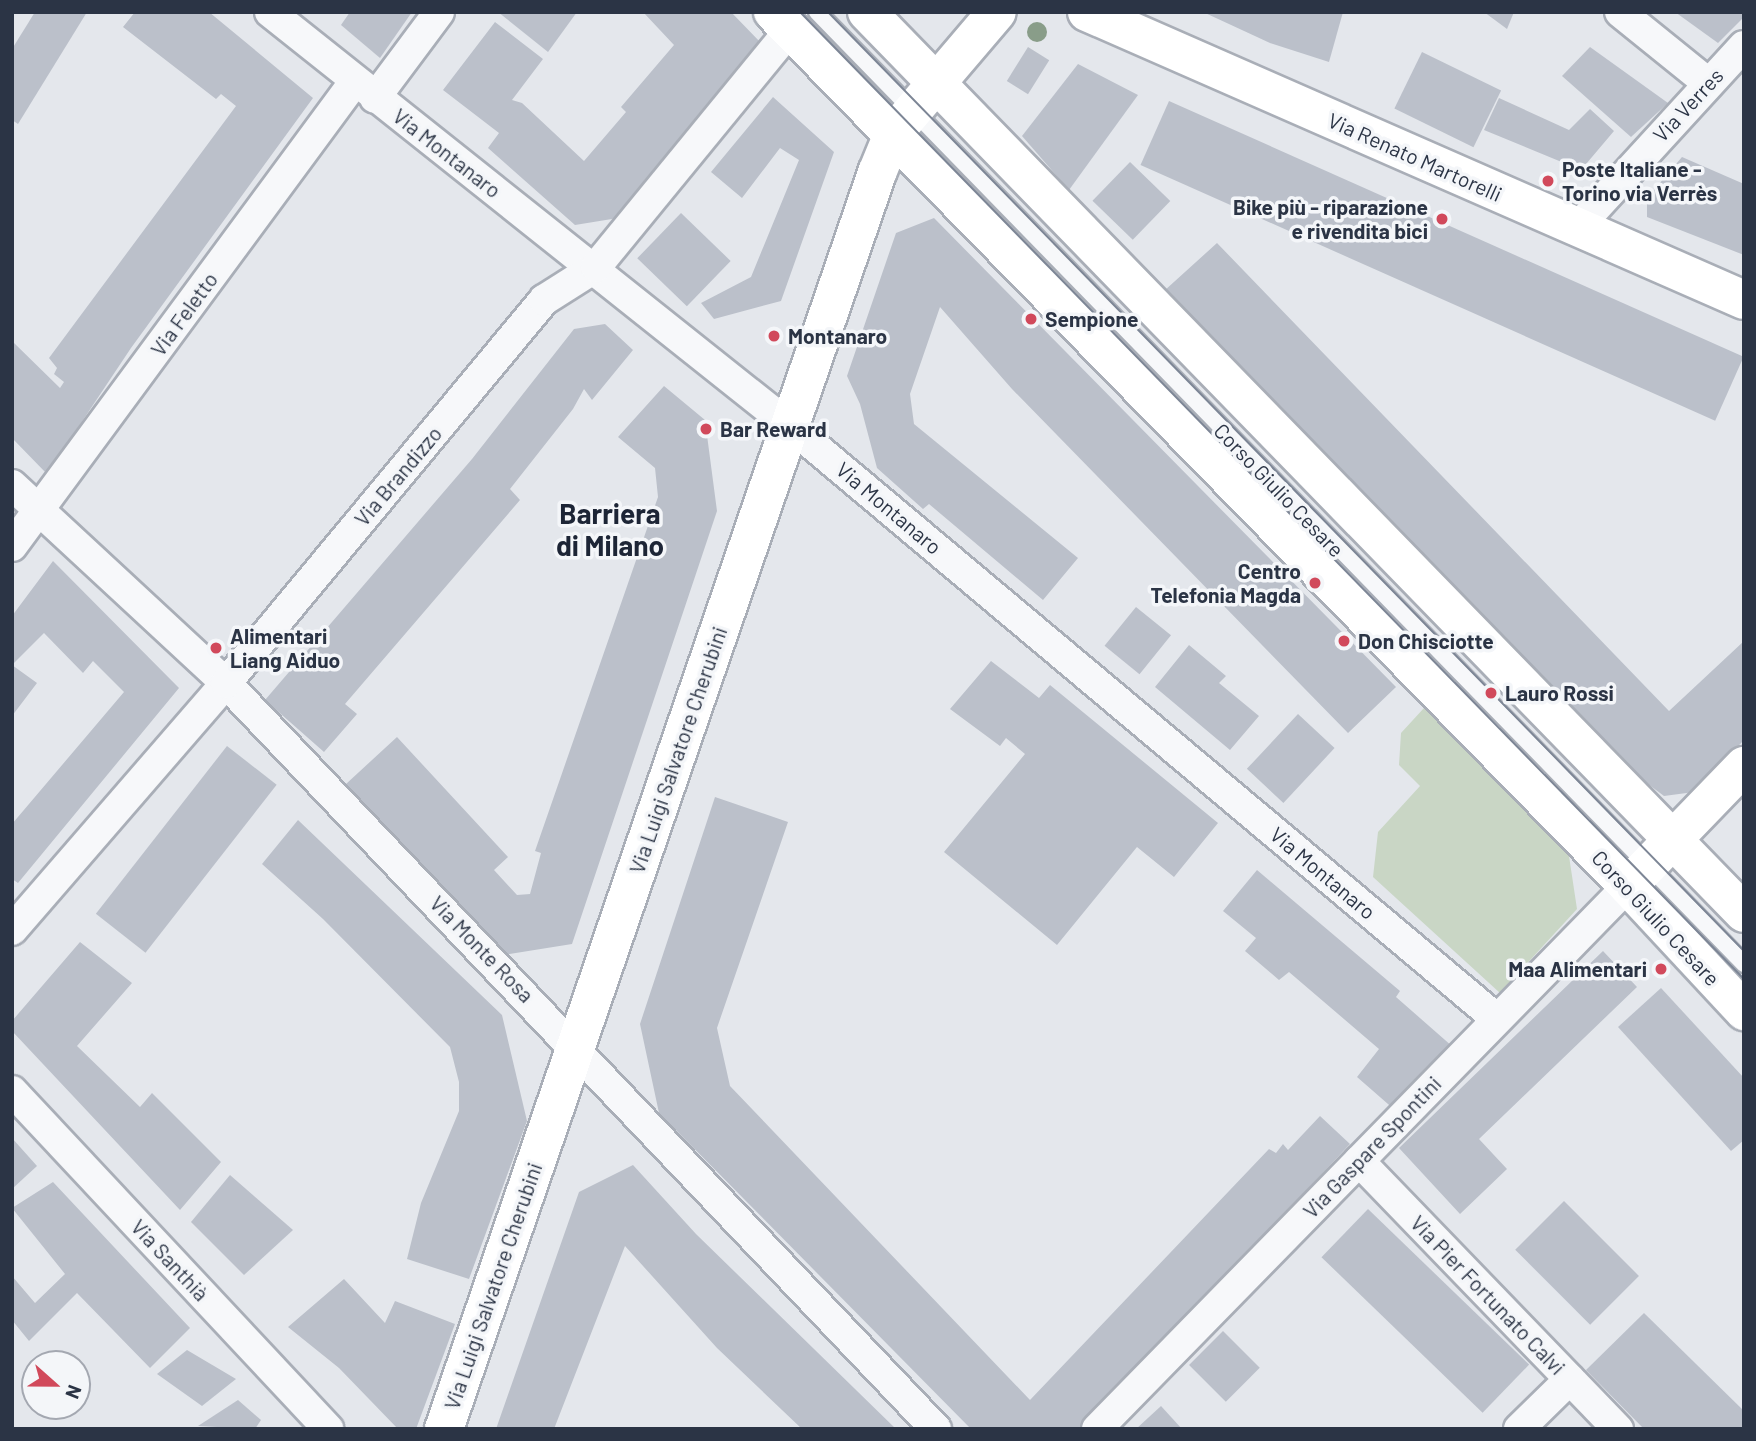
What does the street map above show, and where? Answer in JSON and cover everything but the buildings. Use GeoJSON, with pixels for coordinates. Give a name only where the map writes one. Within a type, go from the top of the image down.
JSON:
{"type":"FeatureCollection","features":[{"type":"Feature","properties":{"kind":"main road"},"geometry":{"type":"LineString","coordinates":[[867,12],[915,111]]}},
{"type":"Feature","properties":{"kind":"main road","name":"Via Luigi Salvatore Cherubini"},"geometry":{"type":"LineString","coordinates":[[444,1429],[789,425],[915,111],[997,12]]}},
{"type":"Feature","properties":{"kind":"main road"},"geometry":{"type":"LineString","coordinates":[[915,111],[984,58],[1019,12]]}},
{"type":"Feature","properties":{"kind":"main road","name":"Via Renato Martorelli"},"geometry":{"type":"LineString","coordinates":[[1087,12],[1744,300]]}},
{"type":"Feature","properties":{"kind":"main road"},"geometry":{"type":"LineString","coordinates":[[793,18],[915,111]]}},
{"type":"Feature","properties":{"kind":"main road","name":"Corso Giulio Cesare"},"geometry":{"type":"LineString","coordinates":[[915,111],[1674,839],[1744,913]]}},
{"type":"Feature","properties":{"kind":"main road","name":"Corso Giulio Cesare"},"geometry":{"type":"LineString","coordinates":[[915,111],[1638,876],[1744,1011]]}},
{"type":"Feature","properties":{"kind":"main road"},"geometry":{"type":"LineString","coordinates":[[1638,876],[1744,766]]}},
{"type":"Feature","properties":{"kind":"street","name":"Via Montanaro"},"geometry":{"type":"LineString","coordinates":[[270,12],[365,90],[596,267],[789,425],[1497,1019]]}},
{"type":"Feature","properties":{"kind":"street","name":"Via Feletto"},"geometry":{"type":"LineString","coordinates":[[12,546],[365,90],[439,12]]}},
{"type":"Feature","properties":{"kind":"street"},"geometry":{"type":"LineString","coordinates":[[1620,12],[1708,82]]}},
{"type":"Feature","properties":{"kind":"street","name":"Via Brandizzo"},"geometry":{"type":"LineString","coordinates":[[12,930],[226,683],[544,300],[596,267],[793,18]]}},
{"type":"Feature","properties":{"kind":"street","name":"Via Verres"},"geometry":{"type":"LineString","coordinates":[[1577,228],[1708,82],[1744,46]]}},
{"type":"Feature","properties":{"kind":"street","name":"Via Monte Rosa"},"geometry":{"type":"LineString","coordinates":[[12,485],[38,512],[226,683],[575,1046],[936,1429]]}},
{"type":"Feature","properties":{"kind":"street","name":"Via Gaspare Spontini"},"geometry":{"type":"LineString","coordinates":[[1097,1429],[1638,876]]}},
{"type":"Feature","properties":{"kind":"street","name":"Via Santhià"},"geometry":{"type":"LineString","coordinates":[[12,1091],[328,1429]]}},
{"type":"Feature","properties":{"kind":"street","name":"Via Pier Fortunato Calvi"},"geometry":{"type":"LineString","coordinates":[[1359,1161],[1618,1429]]}},
{"type":"Feature","properties":{"kind":"street"},"geometry":{"type":"LineString","coordinates":[[1519,1429],[1570,1379]]}},
{"type":"Feature","properties":{"kind":"lane","name":"Corso Giulio Cesare"},"geometry":{"type":"LineString","coordinates":[[1638,876],[1744,964]]}},
{"type":"Feature","properties":{"kind":"green space"},"geometry":{"type":"Polygon","coordinates":[[[1424,708],[1569,856],[1577,909],[1500,993],[1373,877],[1378,832],[1420,786],[1399,765],[1401,733],[1424,708]]]}},
{"type":"Feature","properties":{"kind":"tram line"},"geometry":{"type":"LineString","coordinates":[[800,12],[1744,979]]}},
{"type":"Feature","properties":{"kind":"tram line"},"geometry":{"type":"LineString","coordinates":[[828,12],[1744,951]]}},
{"type":"Feature","properties":{"kind":"place","name":"Poste Italiane - Torino via Verrès"},"geometry":{"type":"Point","coordinates":[1548,181]}},
{"type":"Feature","properties":{"kind":"place","name":"Bike più - riparazione e rivendita bici"},"geometry":{"type":"Point","coordinates":[1442,219]}},
{"type":"Feature","properties":{"kind":"place","name":"Sempione"},"geometry":{"type":"Point","coordinates":[1031,319]}},
{"type":"Feature","properties":{"kind":"place","name":"Montanaro"},"geometry":{"type":"Point","coordinates":[774,336]}},
{"type":"Feature","properties":{"kind":"place","name":"Bar Reward"},"geometry":{"type":"Point","coordinates":[706,429]}},
{"type":"Feature","properties":{"kind":"place","name":"Centro Telefonia Magda"},"geometry":{"type":"Point","coordinates":[1315,583]}},
{"type":"Feature","properties":{"kind":"place","name":"Don Chisciotte"},"geometry":{"type":"Point","coordinates":[1344,641]}},
{"type":"Feature","properties":{"kind":"place","name":"Alimentari Liang Aiduo"},"geometry":{"type":"Point","coordinates":[216,648]}},
{"type":"Feature","properties":{"kind":"place","name":"Lauro Rossi"},"geometry":{"type":"Point","coordinates":[1491,693]}},
{"type":"Feature","properties":{"kind":"place","name":"Maa Alimentari"},"geometry":{"type":"Point","coordinates":[1661,969]}},
{"type":"Feature","properties":{"kind":"district","name":"Barriera di Milano"},"geometry":{"type":"Point","coordinates":[610,529]}}]}
